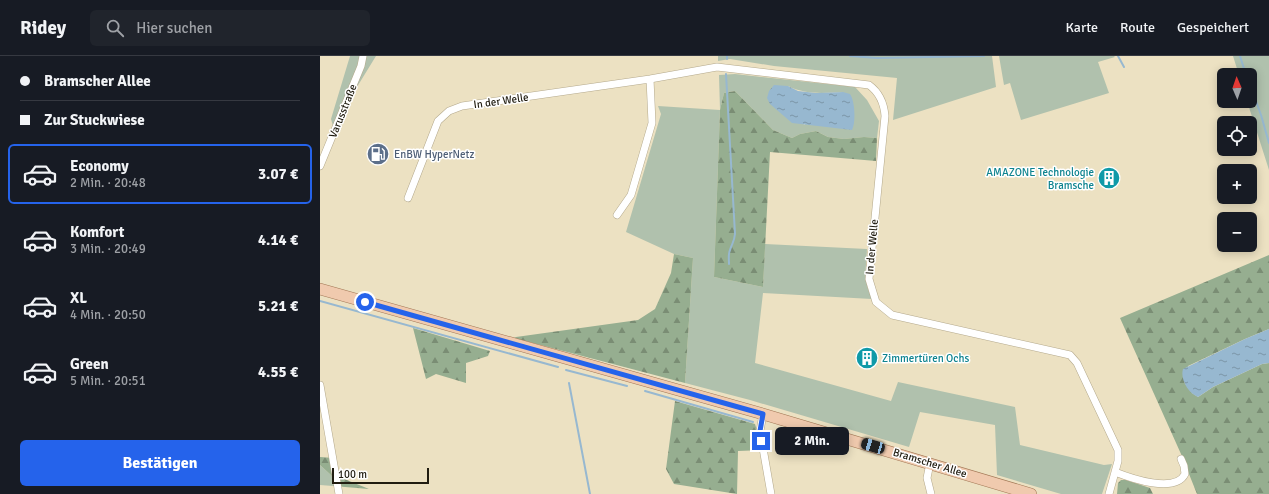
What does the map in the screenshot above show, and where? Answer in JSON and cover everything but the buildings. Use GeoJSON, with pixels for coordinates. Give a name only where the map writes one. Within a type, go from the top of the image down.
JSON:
{"type":"FeatureCollection","features":[{"type":"Feature","properties":{"kind":"main road","name":"Bramscher Allee"},"geometry":{"type":"LineString","coordinates":[[320,289],[763,414],[1032,494]]}},
{"type":"Feature","properties":{"kind":"street","name":"Varusstraße"},"geometry":{"type":"LineString","coordinates":[[320,166],[361,66],[363,56]]}},
{"type":"Feature","properties":{"kind":"street","name":"In der Welle"},"geometry":{"type":"LineString","coordinates":[[408,198],[438,121],[449,111],[462,106],[650,79],[717,67],[869,85],[875,89],[884,105],[885,116],[869,280],[876,302],[892,315],[1070,355],[1077,362],[1118,450],[1118,461],[1109,494]]}},
{"type":"Feature","properties":{"kind":"street"},"geometry":{"type":"LineString","coordinates":[[617,215],[631,195],[652,123],[650,79]]}},
{"type":"Feature","properties":{"kind":"street"},"geometry":{"type":"LineString","coordinates":[[320,385],[339,494]]}},
{"type":"Feature","properties":{"kind":"street"},"geometry":{"type":"LineString","coordinates":[[763,414],[760,431],[771,494]]}},
{"type":"Feature","properties":{"kind":"street"},"geometry":{"type":"LineString","coordinates":[[1115,472],[1149,483],[1156,484],[1174,482],[1181,479],[1185,474],[1181,459]]}},
{"type":"Feature","properties":{"kind":"street"},"geometry":{"type":"LineString","coordinates":[[930,463],[927,478],[931,494]]}},
{"type":"Feature","properties":{"kind":"green space"},"geometry":{"type":"Polygon","coordinates":[[[350,56],[376,56],[333,126],[331,119],[350,56]]]}},
{"type":"Feature","properties":{"kind":"green space"},"geometry":{"type":"Polygon","coordinates":[[[718,56],[992,56],[996,87],[893,120],[897,78],[774,66],[730,59],[718,61],[718,56]]]}},
{"type":"Feature","properties":{"kind":"green space"},"geometry":{"type":"Polygon","coordinates":[[[999,56],[1114,56],[1115,57],[1098,62],[1109,93],[1021,120],[1010,83],[1004,85],[999,56]]]}},
{"type":"Feature","properties":{"kind":"green space"},"geometry":{"type":"Polygon","coordinates":[[[1233,56],[1269,56],[1269,170],[1257,132],[1257,116],[1252,116],[1249,108],[1257,108],[1257,68],[1237,68],[1233,56]]]}},
{"type":"Feature","properties":{"kind":"green space"},"geometry":{"type":"Polygon","coordinates":[[[735,74],[855,87],[867,100],[879,121],[877,138],[864,137],[844,139],[828,137],[816,131],[800,134],[792,138],[773,130],[735,91],[724,93],[720,110],[719,75],[735,74]],[[788,86],[804,125],[843,92],[815,93],[788,86]]]}},
{"type":"Feature","properties":{"kind":"green space"},"geometry":{"type":"Polygon","coordinates":[[[735,91],[773,130],[792,138],[800,134],[816,131],[828,137],[844,139],[864,137],[877,138],[876,161],[770,152],[763,287],[714,277],[720,110],[724,93],[735,91]]]}},
{"type":"Feature","properties":{"kind":"green space"},"geometry":{"type":"Polygon","coordinates":[[[658,106],[720,110],[714,277],[763,287],[765,244],[867,249],[866,280],[872,299],[763,293],[755,363],[891,401],[898,382],[1015,407],[1020,445],[1104,465],[1112,464],[1102,494],[1061,494],[997,475],[995,425],[920,412],[909,447],[750,400],[685,383],[693,258],[674,254],[626,232],[661,114],[658,106]]]}},
{"type":"Feature","properties":{"kind":"green space"},"geometry":{"type":"Polygon","coordinates":[[[674,254],[693,258],[685,383],[514,338],[638,320],[655,309],[671,273],[674,254]]]}},
{"type":"Feature","properties":{"kind":"green space"},"geometry":{"type":"Polygon","coordinates":[[[1269,255],[1269,329],[1188,366],[1184,382],[1192,393],[1198,397],[1213,387],[1262,364],[1269,363],[1269,494],[1197,494],[1181,454],[1120,318],[1269,255]]]}},
{"type":"Feature","properties":{"kind":"green space"},"geometry":{"type":"Polygon","coordinates":[[[413,328],[490,351],[488,356],[466,363],[466,383],[436,374],[426,379],[413,328]]]}},
{"type":"Feature","properties":{"kind":"green space"},"geometry":{"type":"Polygon","coordinates":[[[675,401],[755,424],[763,450],[738,451],[737,494],[674,484],[666,469],[675,401]]]}},
{"type":"Feature","properties":{"kind":"green space"},"geometry":{"type":"Polygon","coordinates":[[[320,457],[334,458],[337,476],[369,489],[333,486],[332,476],[320,465],[320,457]]]}},
{"type":"Feature","properties":{"kind":"green space"},"geometry":{"type":"Polygon","coordinates":[[[320,465],[332,476],[333,486],[320,485],[320,465]]]}},
{"type":"Feature","properties":{"kind":"green space"},"geometry":{"type":"Polygon","coordinates":[[[1121,480],[1126,480],[1150,488],[1153,494],[1117,494],[1118,483],[1121,480]]]}},
{"type":"Feature","properties":{"kind":"water"},"geometry":{"type":"Polygon","coordinates":[[[774,85],[788,86],[798,91],[816,93],[843,92],[850,94],[853,101],[854,112],[852,130],[792,123],[770,104],[767,98],[769,91],[774,85]]]}},
{"type":"Feature","properties":{"kind":"water"},"geometry":{"type":"Polygon","coordinates":[[[1269,329],[1269,363],[1262,364],[1213,387],[1198,397],[1188,389],[1182,373],[1183,369],[1269,329]]]}},
{"type":"Feature","properties":{"kind":"waterway"},"geometry":{"type":"LineString","coordinates":[[850,56],[877,58],[984,56]]}},
{"type":"Feature","properties":{"kind":"waterway"},"geometry":{"type":"LineString","coordinates":[[1118,56],[1124,67]]}},
{"type":"Feature","properties":{"kind":"waterway"},"geometry":{"type":"LineString","coordinates":[[1240,56],[1244,68]]}},
{"type":"Feature","properties":{"kind":"waterway"},"geometry":{"type":"LineString","coordinates":[[726,74],[735,234],[729,253],[729,264]]}},
{"type":"Feature","properties":{"kind":"waterway"},"geometry":{"type":"LineString","coordinates":[[1257,104],[1269,143]]}},
{"type":"Feature","properties":{"kind":"waterway"},"geometry":{"type":"LineString","coordinates":[[320,301],[558,367]]}},
{"type":"Feature","properties":{"kind":"waterway"},"geometry":{"type":"LineString","coordinates":[[566,370],[627,386]]}},
{"type":"Feature","properties":{"kind":"waterway"},"geometry":{"type":"LineString","coordinates":[[569,383],[590,494]]}},
{"type":"Feature","properties":{"kind":"waterway"},"geometry":{"type":"LineString","coordinates":[[645,391],[753,422]]}},
{"type":"Feature","properties":{"kind":"place","name":"EnBW HyperNetz"},"geometry":{"type":"Point","coordinates":[378,154]}},
{"type":"Feature","properties":{"kind":"place","name":"AMAZONE Technologie Bramsche"},"geometry":{"type":"Point","coordinates":[1109,178]}},
{"type":"Feature","properties":{"kind":"place","name":"Zimmertüren Ochs"},"geometry":{"type":"Point","coordinates":[867,358]}},
{"type":"Feature","properties":{"kind":"route"},"geometry":{"type":"LineString","coordinates":[[365,302],[763,414],[760,431],[761,441]]}}]}
